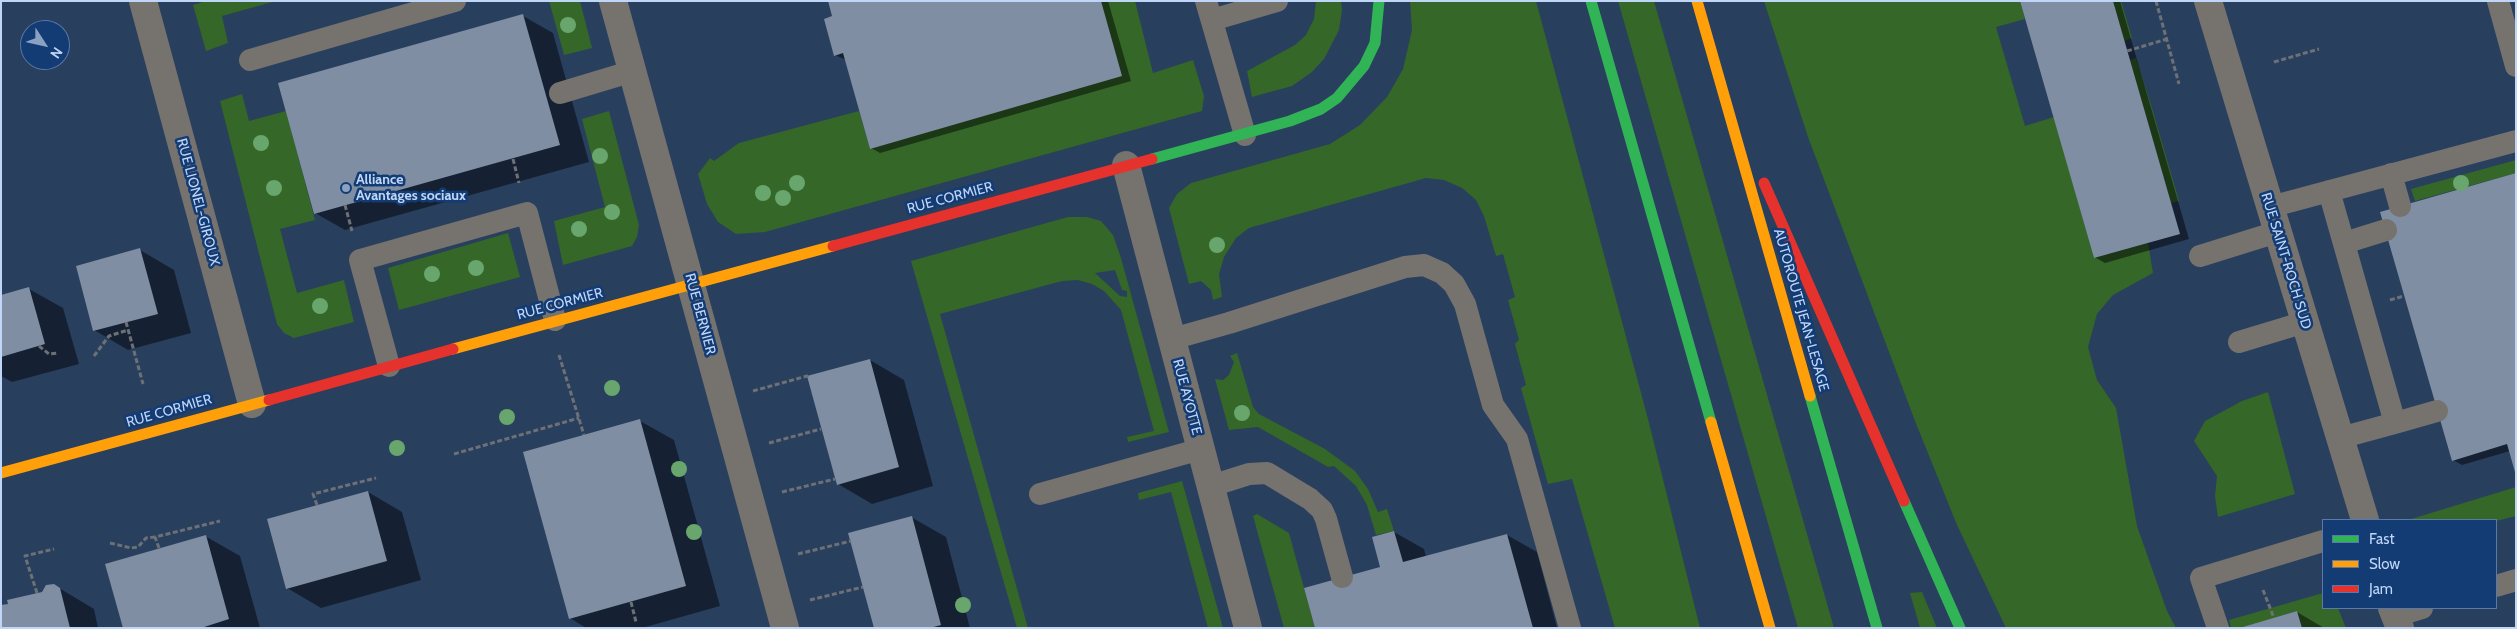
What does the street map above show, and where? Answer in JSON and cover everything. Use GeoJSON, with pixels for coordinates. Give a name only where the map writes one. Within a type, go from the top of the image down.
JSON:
{"type":"FeatureCollection","features":[{"type":"Feature","properties":{"kind":"main road","name":"RUE CORMIER"},"geometry":{"type":"LineString","coordinates":[[1,473],[555,320],[1126,165],[1245,135],[1321,109],[1352,84],[1364,66],[1375,43],[1379,18],[1379,1]]}},
{"type":"Feature","properties":{"kind":"main road"},"geometry":{"type":"LineString","coordinates":[[1591,1],[1770,628]]}},
{"type":"Feature","properties":{"kind":"main road","name":"AUTOROUTE JEAN-LESAGE"},"geometry":{"type":"LineString","coordinates":[[1697,1],[1877,628]]}},
{"type":"Feature","properties":{"kind":"main road"},"geometry":{"type":"LineString","coordinates":[[1722,87],[1960,628]]}},
{"type":"Feature","properties":{"kind":"main road"},"geometry":{"type":"LineString","coordinates":[[1748,551],[1757,628]]}},
{"type":"Feature","properties":{"kind":"street","name":"RUE LIONEL-GIROUX"},"geometry":{"type":"LineString","coordinates":[[143,1],[252,404]]}},
{"type":"Feature","properties":{"kind":"street","name":"RUE BERNIER"},"geometry":{"type":"LineString","coordinates":[[614,1],[785,628]]}},
{"type":"Feature","properties":{"kind":"street","name":"RUE SAINT-ROCH SUD"},"geometry":{"type":"LineString","coordinates":[[2208,1],[2365,519]]}},
{"type":"Feature","properties":{"kind":"street","name":"RUE AYOTTE"},"geometry":{"type":"LineString","coordinates":[[1126,165],[1248,628]]}},
{"type":"Feature","properties":{"kind":"lane"},"geometry":{"type":"LineString","coordinates":[[250,60],[456,1]]}},
{"type":"Feature","properties":{"kind":"lane"},"geometry":{"type":"LineString","coordinates":[[1245,135],[1209,11],[1278,1]]}},
{"type":"Feature","properties":{"kind":"lane"},"geometry":{"type":"LineString","coordinates":[[2498,1],[2516,66]]}},
{"type":"Feature","properties":{"kind":"lane"},"geometry":{"type":"LineString","coordinates":[[560,93],[633,71]]}},
{"type":"Feature","properties":{"kind":"lane"},"geometry":{"type":"LineString","coordinates":[[2200,256],[2328,191],[2516,141]]}},
{"type":"Feature","properties":{"kind":"lane"},"geometry":{"type":"LineString","coordinates":[[2391,174],[2400,206]]}},
{"type":"Feature","properties":{"kind":"lane"},"geometry":{"type":"LineString","coordinates":[[2328,191],[2395,423]]}},
{"type":"Feature","properties":{"kind":"lane"},"geometry":{"type":"LineString","coordinates":[[389,366],[360,260],[527,213],[555,320]]}},
{"type":"Feature","properties":{"kind":"lane"},"geometry":{"type":"LineString","coordinates":[[2344,243],[2386,230]]}},
{"type":"Feature","properties":{"kind":"lane"},"geometry":{"type":"LineString","coordinates":[[1172,339],[1229,323],[1405,267],[1424,265],[1442,273],[1454,284],[1465,304],[1493,405],[1516,438],[1570,628]]}},
{"type":"Feature","properties":{"kind":"lane"},"geometry":{"type":"LineString","coordinates":[[2239,342],[2305,322]]}},
{"type":"Feature","properties":{"kind":"lane"},"geometry":{"type":"LineString","coordinates":[[2340,438],[2437,411]]}},
{"type":"Feature","properties":{"kind":"lane"},"geometry":{"type":"LineString","coordinates":[[1040,494],[1201,449]]}},
{"type":"Feature","properties":{"kind":"lane"},"geometry":{"type":"LineString","coordinates":[[1211,486],[1249,474],[1267,473],[1310,499],[1322,510],[1326,519],[1342,578]]}},
{"type":"Feature","properties":{"kind":"lane"},"geometry":{"type":"LineString","coordinates":[[2218,628],[2202,578],[2322,541]]}},
{"type":"Feature","properties":{"kind":"lane"},"geometry":{"type":"LineString","coordinates":[[2497,586],[2516,580]]}},
{"type":"Feature","properties":{"kind":"lane"},"geometry":{"type":"LineString","coordinates":[[2396,617],[2419,609]]}},
{"type":"Feature","properties":{"kind":"path"},"geometry":{"type":"LineString","coordinates":[[2156,1],[2179,84]]}},
{"type":"Feature","properties":{"kind":"path"},"geometry":{"type":"LineString","coordinates":[[2127,51],[2167,39]]}},
{"type":"Feature","properties":{"kind":"path"},"geometry":{"type":"LineString","coordinates":[[2274,62],[2319,49]]}},
{"type":"Feature","properties":{"kind":"path"},"geometry":{"type":"LineString","coordinates":[[126,322],[143,384]]}},
{"type":"Feature","properties":{"kind":"path"},"geometry":{"type":"LineString","coordinates":[[94,356],[109,336],[128,330]]}},
{"type":"Feature","properties":{"kind":"path"},"geometry":{"type":"LineString","coordinates":[[39,346],[49,354],[58,353]]}},
{"type":"Feature","properties":{"kind":"path"},"geometry":{"type":"LineString","coordinates":[[454,454],[579,418]]}},
{"type":"Feature","properties":{"kind":"path"},"geometry":{"type":"LineString","coordinates":[[317,506],[313,494],[376,478]]}},
{"type":"Feature","properties":{"kind":"path"},"geometry":{"type":"LineString","coordinates":[[110,543],[132,548],[138,547],[146,538],[220,520]]}},
{"type":"Feature","properties":{"kind":"path"},"geometry":{"type":"LineString","coordinates":[[155,537],[158,548]]}},
{"type":"Feature","properties":{"kind":"path"},"geometry":{"type":"LineString","coordinates":[[37,593],[26,556],[54,548]]}},
{"type":"Feature","properties":{"kind":"path"},"geometry":{"type":"LineString","coordinates":[[631,602],[636,622]]}},
{"type":"Feature","properties":{"kind":"green space"},"geometry":{"type":"Polygon","coordinates":[[[206,1],[276,1],[222,16],[228,43],[206,51],[193,5],[206,1]]]}},
{"type":"Feature","properties":{"kind":"green space"},"geometry":{"type":"Polygon","coordinates":[[[549,1],[580,1],[592,48],[564,55],[549,1]]]}},
{"type":"Feature","properties":{"kind":"green space"},"geometry":{"type":"Polygon","coordinates":[[[1101,1],[1135,1],[1153,73],[1193,60],[1204,96],[1202,111],[765,232],[736,234],[718,222],[707,204],[698,174],[710,158],[714,161],[739,143],[859,111],[870,149],[1101,1]]]}},
{"type":"Feature","properties":{"kind":"green space"},"geometry":{"type":"Polygon","coordinates":[[[1316,1],[1341,1],[1342,10],[1339,30],[1324,59],[1312,72],[1292,86],[1252,97],[1247,71],[1295,45],[1306,35],[1314,19],[1316,1]]]}},
{"type":"Feature","properties":{"kind":"green space"},"geometry":{"type":"Polygon","coordinates":[[[1410,1],[1536,1],[1648,419],[1700,628],[1615,628],[1572,479],[1548,484],[1521,388],[1526,385],[1515,344],[1519,340],[1508,300],[1515,297],[1503,254],[1496,256],[1484,216],[1476,200],[1462,188],[1444,180],[1426,178],[1249,228],[1236,238],[1224,257],[1219,274],[1222,297],[1213,300],[1211,290],[1201,281],[1189,284],[1169,208],[1177,194],[1191,183],[1330,144],[1360,125],[1387,97],[1403,69],[1412,30],[1410,1]]]}},
{"type":"Feature","properties":{"kind":"green space"},"geometry":{"type":"Polygon","coordinates":[[[1618,1],[1654,1],[1834,628],[1798,628],[1618,1]]]}},
{"type":"Feature","properties":{"kind":"green space"},"geometry":{"type":"Polygon","coordinates":[[[1764,1],[2020,1],[2025,19],[1996,27],[2025,126],[2054,117],[2094,258],[2148,243],[2153,273],[2113,295],[2097,314],[2088,347],[2097,380],[2116,408],[2137,526],[2167,611],[2176,628],[2006,628],[1957,525],[1915,421],[1808,137],[1764,1]]]}},
{"type":"Feature","properties":{"kind":"green space"},"geometry":{"type":"Polygon","coordinates":[[[2113,1],[2121,1],[2132,38],[2124,41],[2113,1]]]}},
{"type":"Feature","properties":{"kind":"green space"},"geometry":{"type":"Polygon","coordinates":[[[2136,58],[2179,201],[2171,203],[2129,60],[2136,58]]]}},
{"type":"Feature","properties":{"kind":"green space"},"geometry":{"type":"Polygon","coordinates":[[[242,94],[249,121],[286,111],[315,220],[280,229],[297,293],[344,280],[354,322],[294,338],[284,333],[277,324],[220,101],[242,94]]]}},
{"type":"Feature","properties":{"kind":"green space"},"geometry":{"type":"Polygon","coordinates":[[[609,111],[639,225],[637,237],[632,246],[563,265],[554,221],[605,207],[582,119],[609,111]]]}},
{"type":"Feature","properties":{"kind":"green space"},"geometry":{"type":"Polygon","coordinates":[[[2516,160],[2516,173],[2415,201],[2411,189],[2516,160]]]}},
{"type":"Feature","properties":{"kind":"green space"},"geometry":{"type":"Polygon","coordinates":[[[1068,217],[1087,217],[1101,221],[1113,235],[1121,258],[1169,432],[1128,442],[1127,437],[1154,431],[1121,310],[1104,291],[1092,284],[1078,280],[1062,281],[940,314],[1028,628],[1017,628],[911,261],[1068,217]],[[1115,270],[1095,273],[1120,296],[1127,297],[1127,291],[1122,290],[1115,270]]]}},
{"type":"Feature","properties":{"kind":"green space"},"geometry":{"type":"Polygon","coordinates":[[[508,233],[520,277],[399,310],[388,268],[508,233]]]}},
{"type":"Feature","properties":{"kind":"green space"},"geometry":{"type":"Polygon","coordinates":[[[1237,353],[1253,407],[1259,414],[1325,449],[1355,471],[1368,489],[1378,512],[1387,509],[1394,531],[1376,535],[1367,505],[1356,486],[1334,466],[1328,467],[1258,427],[1229,430],[1215,379],[1223,380],[1229,375],[1234,362],[1230,356],[1237,353]]]}},
{"type":"Feature","properties":{"kind":"green space"},"geometry":{"type":"Polygon","coordinates":[[[2268,392],[2295,494],[2218,517],[2215,496],[2217,476],[2194,441],[2205,421],[2242,401],[2268,392]]]}},
{"type":"Feature","properties":{"kind":"green space"},"geometry":{"type":"Polygon","coordinates":[[[1182,481],[1223,628],[1208,628],[1171,492],[1139,500],[1138,493],[1182,481]]]}},
{"type":"Feature","properties":{"kind":"green space"},"geometry":{"type":"Polygon","coordinates":[[[2516,487],[2516,516],[2497,521],[2497,519],[2411,519],[2516,487]]]}},
{"type":"Feature","properties":{"kind":"green space"},"geometry":{"type":"Polygon","coordinates":[[[1257,514],[1289,533],[1315,628],[1284,628],[1253,516],[1257,514]]]}},
{"type":"Feature","properties":{"kind":"green space"},"geometry":{"type":"Polygon","coordinates":[[[1922,592],[1937,628],[1920,628],[1910,593],[1922,592]]]}},
{"type":"Feature","properties":{"kind":"green space"},"geometry":{"type":"Polygon","coordinates":[[[2322,593],[2322,609],[2338,609],[2346,628],[2302,628],[2297,611],[2242,628],[2231,628],[2229,620],[2322,593]]]}},
{"type":"Feature","properties":{"kind":"building"},"geometry":{"type":"Polygon","coordinates":[[[828,1],[1101,1],[1122,76],[870,149],[843,53],[834,56],[824,19],[832,16],[828,1]]]}},
{"type":"Feature","properties":{"kind":"building"},"geometry":{"type":"Polygon","coordinates":[[[2020,1],[2113,1],[2180,234],[2094,258],[2020,1]]]}},
{"type":"Feature","properties":{"kind":"building"},"geometry":{"type":"Polygon","coordinates":[[[523,14],[560,145],[314,214],[278,83],[523,14]]]}},
{"type":"Feature","properties":{"kind":"building"},"geometry":{"type":"Polygon","coordinates":[[[2516,173],[2515,472],[2507,444],[2452,461],[2380,212],[2516,173]]]}},
{"type":"Feature","properties":{"kind":"building"},"geometry":{"type":"Polygon","coordinates":[[[140,248],[158,314],[93,331],[76,266],[140,248]]]}},
{"type":"Feature","properties":{"kind":"building"},"geometry":{"type":"Polygon","coordinates":[[[29,287],[45,344],[1,357],[1,295],[29,287]]]}},
{"type":"Feature","properties":{"kind":"building"},"geometry":{"type":"Polygon","coordinates":[[[870,359],[899,467],[837,485],[807,376],[870,359]]]}},
{"type":"Feature","properties":{"kind":"building"},"geometry":{"type":"Polygon","coordinates":[[[640,419],[686,586],[569,619],[523,452],[640,419]]]}},
{"type":"Feature","properties":{"kind":"building"},"geometry":{"type":"Polygon","coordinates":[[[368,491],[387,561],[286,589],[267,519],[368,491]]]}},
{"type":"Feature","properties":{"kind":"building"},"geometry":{"type":"Polygon","coordinates":[[[912,516],[941,625],[930,628],[874,628],[848,533],[912,516]]]}},
{"type":"Feature","properties":{"kind":"building"},"geometry":{"type":"Polygon","coordinates":[[[1394,531],[1403,562],[1507,534],[1533,628],[1315,628],[1304,588],[1380,567],[1372,537],[1394,531]]]}},
{"type":"Feature","properties":{"kind":"building"},"geometry":{"type":"Polygon","coordinates":[[[206,535],[229,619],[201,628],[123,628],[105,564],[206,535]]]}},
{"type":"Feature","properties":{"kind":"building"},"geometry":{"type":"Polygon","coordinates":[[[54,584],[60,588],[70,628],[1,628],[1,605],[8,604],[7,600],[42,592],[46,585],[54,584]]]}},
{"type":"Feature","properties":{"kind":"building"},"geometry":{"type":"Polygon","coordinates":[[[2297,611],[2302,628],[2243,628],[2243,627],[2297,611]]]}},
{"type":"Feature","properties":{"kind":"traffic: fast"},"geometry":{"type":"LineString","coordinates":[[1152,159],[1290,121],[1321,109],[1337,98],[1364,66],[1375,43],[1379,1]]}},
{"type":"Feature","properties":{"kind":"traffic: fast"},"geometry":{"type":"LineString","coordinates":[[1591,1],[1711,422]]}},
{"type":"Feature","properties":{"kind":"traffic: fast"},"geometry":{"type":"LineString","coordinates":[[1810,396],[1877,628]]}},
{"type":"Feature","properties":{"kind":"traffic: fast"},"geometry":{"type":"LineString","coordinates":[[1904,501],[1960,628]]}},
{"type":"Feature","properties":{"kind":"traffic: slow"},"geometry":{"type":"LineString","coordinates":[[1697,1],[1810,396]]}},
{"type":"Feature","properties":{"kind":"traffic: slow"},"geometry":{"type":"LineString","coordinates":[[453,349],[833,246]]}},
{"type":"Feature","properties":{"kind":"traffic: slow"},"geometry":{"type":"LineString","coordinates":[[1,473],[269,400]]}},
{"type":"Feature","properties":{"kind":"traffic: slow"},"geometry":{"type":"LineString","coordinates":[[1711,422],[1770,628]]}},
{"type":"Feature","properties":{"kind":"traffic: jam"},"geometry":{"type":"LineString","coordinates":[[833,246],[1152,159]]}},
{"type":"Feature","properties":{"kind":"traffic: jam"},"geometry":{"type":"LineString","coordinates":[[1764,183],[1904,501]]}},
{"type":"Feature","properties":{"kind":"traffic: jam"},"geometry":{"type":"LineString","coordinates":[[269,400],[453,349]]}},
{"type":"Feature","properties":{"kind":"place","name":"Alliance Avantages sociaux"},"geometry":{"type":"Point","coordinates":[346,188]}}]}
